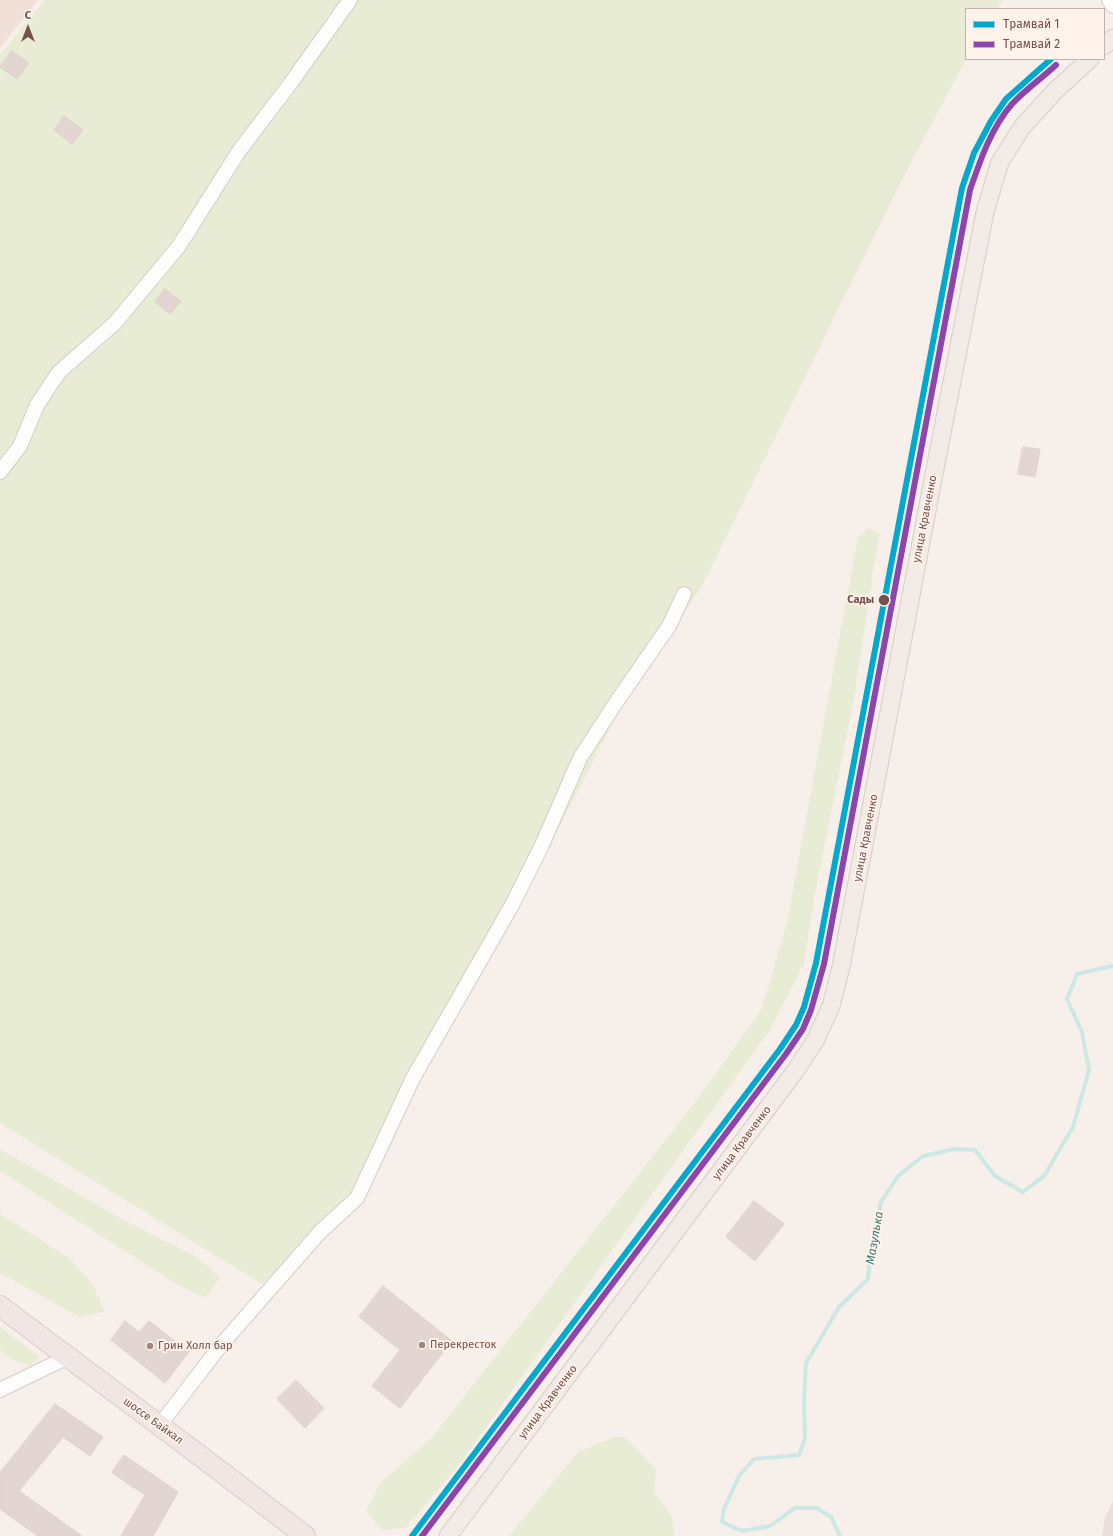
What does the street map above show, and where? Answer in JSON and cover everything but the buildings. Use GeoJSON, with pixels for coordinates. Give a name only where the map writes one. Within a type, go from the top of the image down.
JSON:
{"type":"FeatureCollection","features":[{"type":"Feature","properties":{"kind":"highway","name":"шоссе Байкал"},"geometry":{"type":"LineString","coordinates":[[0,1306],[159,1426],[208,1461],[305,1536]]}},
{"type":"Feature","properties":{"kind":"main road"},"geometry":{"type":"LineString","coordinates":[[1105,45],[1113,38]]}},
{"type":"Feature","properties":{"kind":"main road","name":"улица Кравченко"},"geometry":{"type":"LineString","coordinates":[[448,1536],[791,1076],[815,1041],[831,1006],[841,967],[985,212],[1000,162],[1023,126],[1055,90],[1089,60]]}},
{"type":"Feature","properties":{"kind":"street"},"geometry":{"type":"LineString","coordinates":[[0,472],[20,446],[37,405],[59,372],[115,323],[178,246],[239,151],[290,84],[350,0]]}},
{"type":"Feature","properties":{"kind":"street"},"geometry":{"type":"LineString","coordinates":[[1109,0],[1113,6]]}},
{"type":"Feature","properties":{"kind":"street"},"geometry":{"type":"LineString","coordinates":[[159,1426],[221,1345],[320,1232],[357,1198],[413,1078],[516,898],[545,838],[580,758],[669,626],[684,594]]}},
{"type":"Feature","properties":{"kind":"street"},"geometry":{"type":"LineString","coordinates":[[0,1390],[68,1357]]}},
{"type":"Feature","properties":{"kind":"shaded area"},"geometry":{"type":"Polygon","coordinates":[[[0,0],[38,0],[0,48],[0,0]]]}},
{"type":"Feature","properties":{"kind":"shaded area"},"geometry":{"type":"Polygon","coordinates":[[[1113,1501],[1113,1536],[1102,1536],[1105,1517],[1113,1501]]]}},
{"type":"Feature","properties":{"kind":"green space"},"geometry":{"type":"Polygon","coordinates":[[[45,0],[1003,0],[998,8],[965,8],[965,60],[905,174],[702,586],[623,703],[505,933],[357,1189],[262,1284],[0,1123],[0,55],[45,0]]]}},
{"type":"Feature","properties":{"kind":"green space"},"geometry":{"type":"Polygon","coordinates":[[[869,528],[879,534],[853,704],[815,893],[804,963],[770,1030],[459,1465],[405,1528],[382,1530],[366,1511],[380,1484],[433,1436],[697,1100],[762,1009],[787,922],[858,537],[869,528]]]}},
{"type":"Feature","properties":{"kind":"green space"},"geometry":{"type":"Polygon","coordinates":[[[0,1149],[118,1217],[197,1257],[220,1278],[205,1298],[175,1283],[0,1171],[0,1149]]]}},
{"type":"Feature","properties":{"kind":"green space"},"geometry":{"type":"Polygon","coordinates":[[[0,1214],[69,1258],[94,1286],[104,1312],[80,1317],[0,1273],[0,1214]]]}},
{"type":"Feature","properties":{"kind":"green space"},"geometry":{"type":"Polygon","coordinates":[[[0,1327],[40,1357],[30,1366],[12,1359],[0,1350],[0,1327]]]}},
{"type":"Feature","properties":{"kind":"green space"},"geometry":{"type":"Polygon","coordinates":[[[615,1437],[625,1437],[656,1469],[654,1492],[672,1517],[674,1536],[509,1536],[578,1452],[615,1437]]]}},
{"type":"Feature","properties":{"kind":"waterway","name":"Мазулька"},"geometry":{"type":"LineString","coordinates":[[840,1536],[831,1517],[817,1508],[795,1508],[770,1526],[742,1531],[722,1522],[724,1509],[739,1476],[754,1459],[799,1455],[805,1438],[804,1400],[806,1363],[839,1307],[868,1279],[871,1246],[881,1202],[898,1176],[923,1156],[954,1149],[975,1150],[995,1176],[1023,1192],[1044,1176],[1073,1127],[1089,1070],[1082,1032],[1067,999],[1077,974],[1113,966]]}},
{"type":"Feature","properties":{"kind":"tram line","name":"1"},"geometry":{"type":"LineString","coordinates":[[412,1536],[780,1049],[796,1025],[804,1007],[816,963],[962,188],[974,153],[991,121],[1006,99],[1050,60]]}},
{"type":"Feature","properties":{"kind":"tram line","name":"2"},"geometry":{"type":"LineString","coordinates":[[422,1536],[786,1054],[803,1029],[811,1010],[824,964],[970,190],[987,145],[998,123],[1012,104],[1056,65]]}},
{"type":"Feature","properties":{"kind":"place","name":"Сады"},"geometry":{"type":"Point","coordinates":[884,600]}},
{"type":"Feature","properties":{"kind":"place","name":"Перекресток"},"geometry":{"type":"Point","coordinates":[422,1345]}},
{"type":"Feature","properties":{"kind":"place","name":"Грин Холл бар"},"geometry":{"type":"Point","coordinates":[150,1346]}}]}
